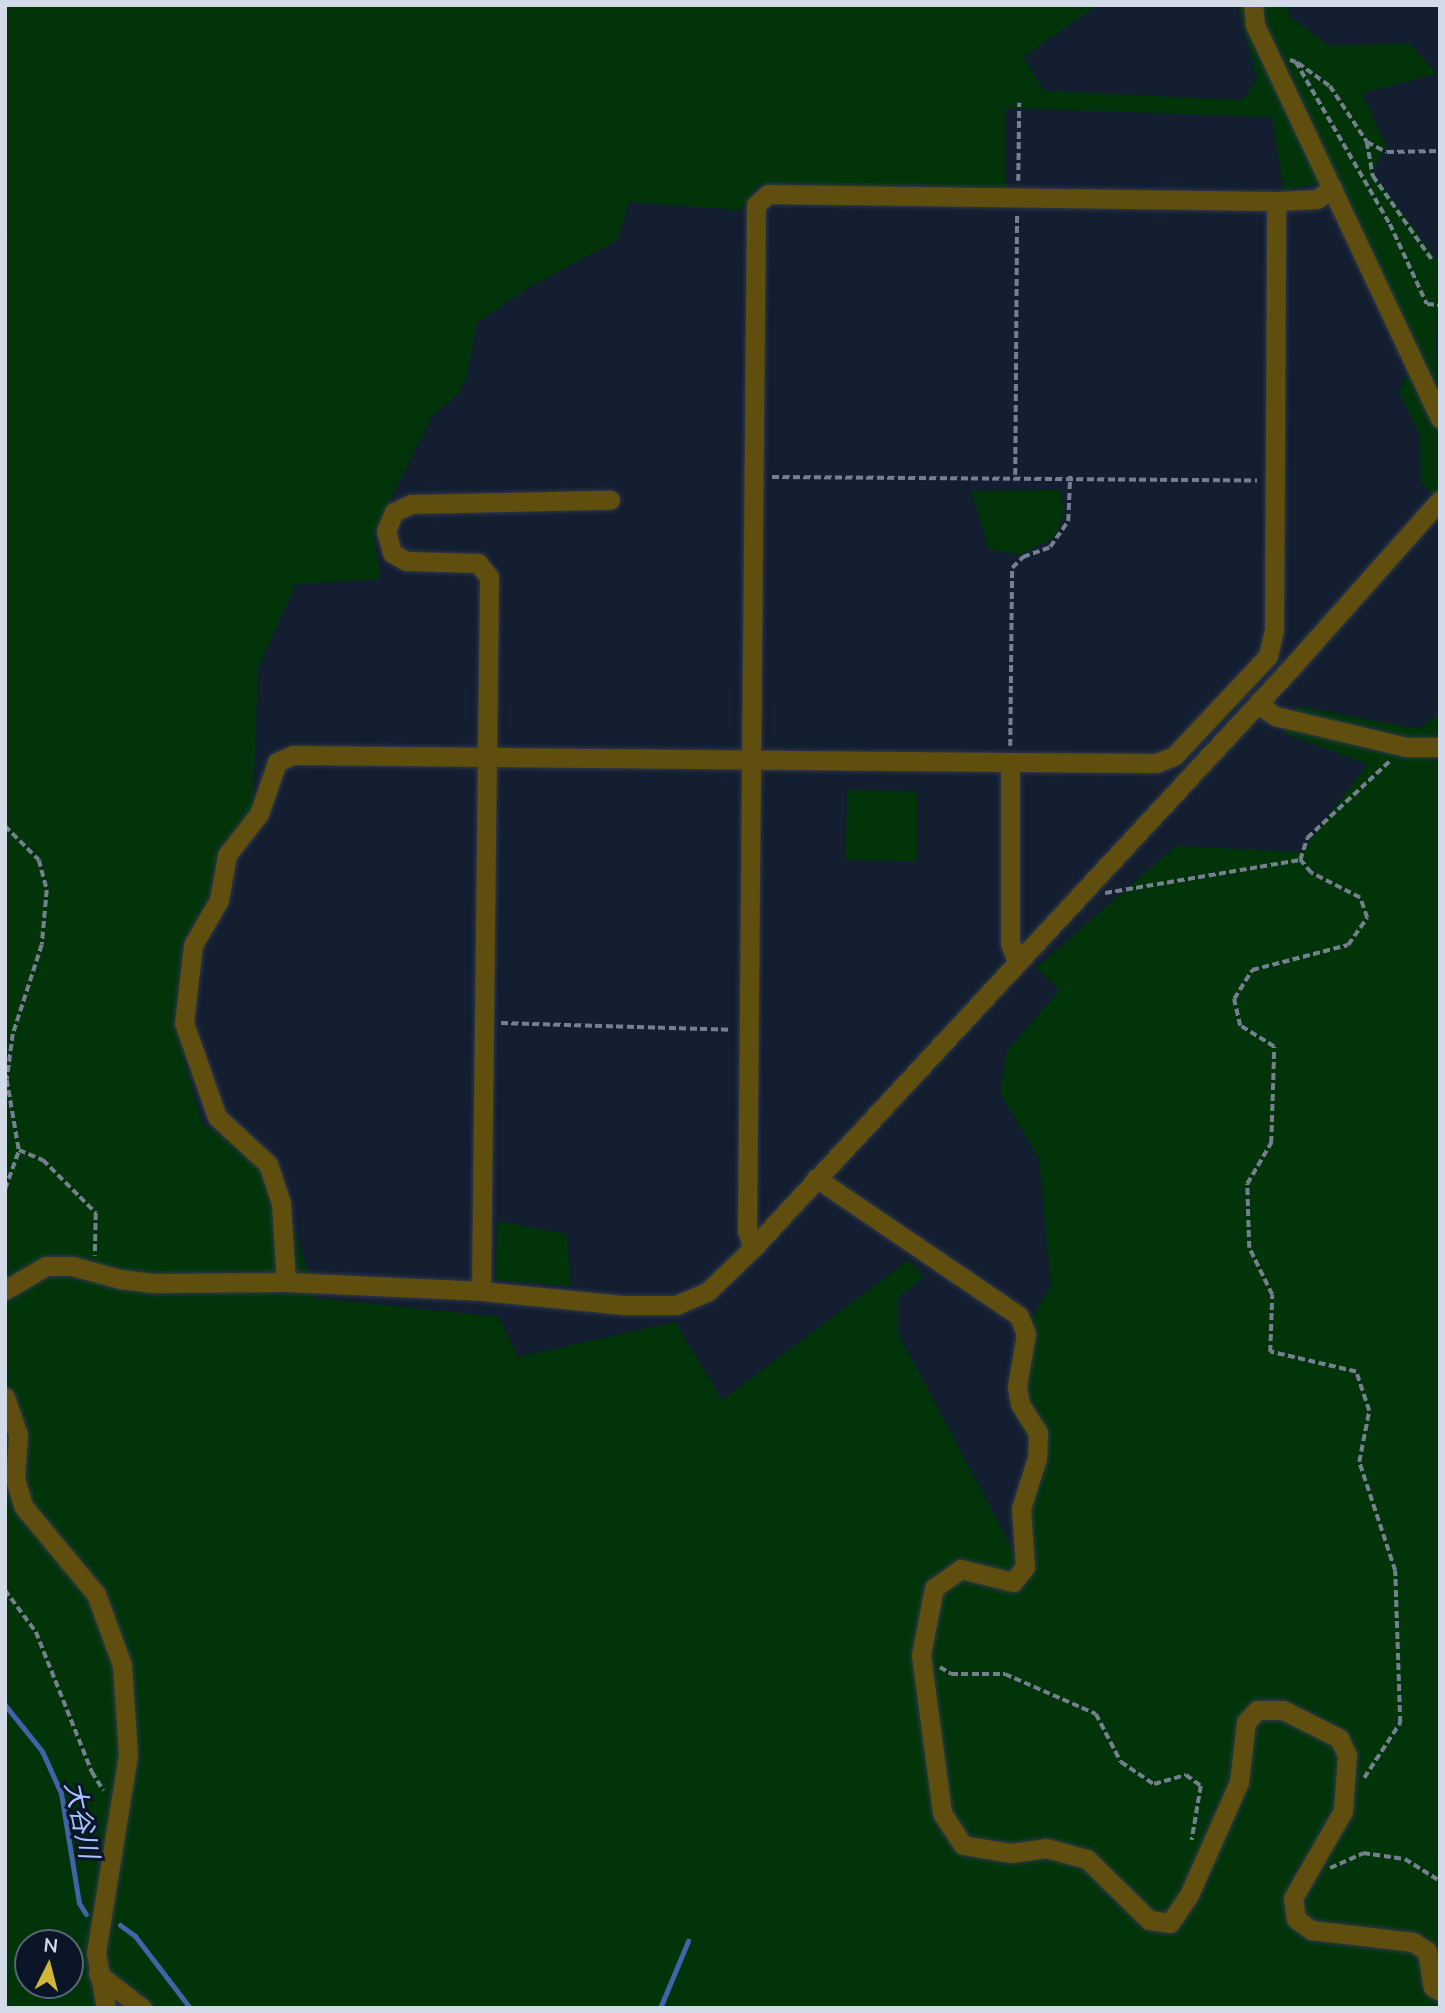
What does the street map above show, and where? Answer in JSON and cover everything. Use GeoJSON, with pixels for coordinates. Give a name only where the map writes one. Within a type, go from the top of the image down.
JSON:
{"type":"FeatureCollection","features":[{"type":"Feature","properties":{"kind":"street"},"geometry":{"type":"LineString","coordinates":[[1253,5],[1255,25],[1440,419]]}},
{"type":"Feature","properties":{"kind":"street"},"geometry":{"type":"LineString","coordinates":[[753,1248],[747,1231],[756,205],[768,194],[1276,201],[1317,199],[1332,188]]}},
{"type":"Feature","properties":{"kind":"street"},"geometry":{"type":"LineString","coordinates":[[286,1282],[281,1203],[268,1164],[217,1117],[184,1023],[193,945],[219,900],[227,855],[259,814],[276,762],[292,755],[1156,763],[1174,756],[1268,656],[1274,631],[1276,201]]}},
{"type":"Feature","properties":{"kind":"street"},"geometry":{"type":"LineString","coordinates":[[481,1291],[489,577],[478,563],[406,561],[392,553],[386,531],[394,512],[411,503],[610,500]]}},
{"type":"Feature","properties":{"kind":"street"},"geometry":{"type":"LineString","coordinates":[[5,1290],[46,1266],[155,1283],[286,1282],[481,1291],[676,1306],[707,1292],[753,1248],[1258,704],[1440,500]]}},
{"type":"Feature","properties":{"kind":"street"},"geometry":{"type":"LineString","coordinates":[[1258,704],[1275,716],[1406,747],[1440,747]]}},
{"type":"Feature","properties":{"kind":"street"},"geometry":{"type":"LineString","coordinates":[[1010,762],[1010,943],[1017,962]]}},
{"type":"Feature","properties":{"kind":"street"},"geometry":{"type":"LineString","coordinates":[[817,1178],[1019,1316],[1026,1334],[1017,1386],[1020,1404],[1038,1433],[1037,1458],[1021,1508],[1025,1567],[1013,1582],[961,1569],[934,1588],[921,1655],[942,1813],[963,1845],[1011,1853],[1046,1849],[1087,1859],[1149,1920],[1170,1923],[1189,1895],[1239,1782],[1246,1721],[1257,1710],[1283,1710],[1339,1738],[1347,1755],[1343,1811],[1293,1898],[1296,1919],[1311,1930],[1413,1942],[1427,1951],[1433,1987],[1440,1991]]}},
{"type":"Feature","properties":{"kind":"street"},"geometry":{"type":"LineString","coordinates":[[5,1397],[18,1434],[15,1479],[23,1506],[96,1594],[122,1665],[128,1755],[120,1817],[98,1934],[98,1975],[106,2008]]}},
{"type":"Feature","properties":{"kind":"street"},"geometry":{"type":"LineString","coordinates":[[98,1975],[142,2008]]}},
{"type":"Feature","properties":{"kind":"path"},"geometry":{"type":"LineString","coordinates":[[1268,53],[1296,62],[1330,86],[1367,142],[1373,176],[1433,261]]}},
{"type":"Feature","properties":{"kind":"path"},"geometry":{"type":"LineString","coordinates":[[1296,62],[1390,224],[1427,303],[1440,305]]}},
{"type":"Feature","properties":{"kind":"path"},"geometry":{"type":"LineString","coordinates":[[1015,476],[1019,103]]}},
{"type":"Feature","properties":{"kind":"path"},"geometry":{"type":"LineString","coordinates":[[1367,142],[1387,152],[1440,151]]}},
{"type":"Feature","properties":{"kind":"path"},"geometry":{"type":"LineString","coordinates":[[752,477],[1015,476],[1275,481]]}},
{"type":"Feature","properties":{"kind":"path"},"geometry":{"type":"LineString","coordinates":[[1010,762],[1012,568],[1023,557],[1050,547],[1068,521],[1070,477]]}},
{"type":"Feature","properties":{"kind":"path"},"geometry":{"type":"LineString","coordinates":[[1300,860],[1307,838],[1406,747]]}},
{"type":"Feature","properties":{"kind":"path"},"geometry":{"type":"LineString","coordinates":[[5,826],[39,860],[47,890],[42,945],[13,1034],[9,1068],[19,1150],[5,1189]]}},
{"type":"Feature","properties":{"kind":"path"},"geometry":{"type":"LineString","coordinates":[[1079,896],[1300,860]]}},
{"type":"Feature","properties":{"kind":"path"},"geometry":{"type":"LineString","coordinates":[[1300,860],[1311,873],[1360,898],[1367,918],[1349,945],[1252,970],[1234,999],[1240,1026],[1273,1047],[1271,1143],[1248,1184],[1249,1248],[1272,1294],[1270,1352],[1356,1372],[1369,1411],[1359,1462],[1395,1571],[1400,1723],[1343,1811]]}},
{"type":"Feature","properties":{"kind":"path"},"geometry":{"type":"LineString","coordinates":[[485,1023],[748,1031]]}},
{"type":"Feature","properties":{"kind":"path"},"geometry":{"type":"LineString","coordinates":[[19,1150],[43,1160],[96,1213],[92,1272]]}},
{"type":"Feature","properties":{"kind":"path"},"geometry":{"type":"LineString","coordinates":[[5,1590],[36,1632],[92,1772],[120,1817]]}},
{"type":"Feature","properties":{"kind":"path"},"geometry":{"type":"LineString","coordinates":[[921,1655],[951,1674],[1006,1674],[1096,1714],[1121,1762],[1154,1784],[1186,1774],[1200,1786],[1191,1849]]}},
{"type":"Feature","properties":{"kind":"path"},"geometry":{"type":"LineString","coordinates":[[1323,1878],[1330,1868],[1363,1853],[1405,1859],[1440,1881]]}},
{"type":"Feature","properties":{"kind":"green space"},"geometry":{"type":"Polygon","coordinates":[[[5,5],[1098,5],[1023,57],[1044,91],[1244,100],[1257,78],[1237,5],[1288,5],[1289,16],[1330,46],[1409,43],[1437,74],[1362,93],[1386,145],[1373,173],[1440,264],[1436,341],[1440,502],[1421,483],[1420,435],[1399,391],[1417,354],[1337,179],[1284,191],[1272,117],[1006,108],[1005,187],[758,185],[743,210],[629,202],[617,240],[528,288],[477,323],[466,379],[457,395],[432,416],[374,533],[381,579],[296,584],[258,668],[253,809],[217,855],[207,907],[182,942],[175,1025],[202,1124],[276,1168],[316,1298],[499,1317],[518,1357],[675,1322],[722,1400],[909,1260],[924,1277],[898,1298],[898,1333],[1015,1554],[1034,1448],[1011,1410],[1019,1339],[1051,1286],[1039,1158],[1000,1093],[1007,1051],[1060,990],[1036,968],[1176,846],[1301,852],[1368,764],[1283,733],[1298,706],[1419,729],[1440,713],[1440,2008],[5,2008],[5,5]]]}},
{"type":"Feature","properties":{"kind":"green space"},"geometry":{"type":"Polygon","coordinates":[[[1061,490],[1064,515],[1054,538],[1019,555],[989,549],[971,491],[1061,490]]]}},
{"type":"Feature","properties":{"kind":"green space"},"geometry":{"type":"Polygon","coordinates":[[[847,790],[918,791],[917,861],[846,860],[847,790]]]}},
{"type":"Feature","properties":{"kind":"green space"},"geometry":{"type":"Polygon","coordinates":[[[497,1221],[566,1234],[571,1286],[496,1280],[497,1221]]]}},
{"type":"Feature","properties":{"kind":"waterway","name":"大谷川"},"geometry":{"type":"LineString","coordinates":[[5,1705],[42,1751],[61,1793],[79,1903],[86,1914]]}},
{"type":"Feature","properties":{"kind":"waterway","name":"大谷川"},"geometry":{"type":"LineString","coordinates":[[120,1925],[135,1936],[190,2008]]}},
{"type":"Feature","properties":{"kind":"waterway"},"geometry":{"type":"LineString","coordinates":[[660,2008],[688,1941]]}}]}
